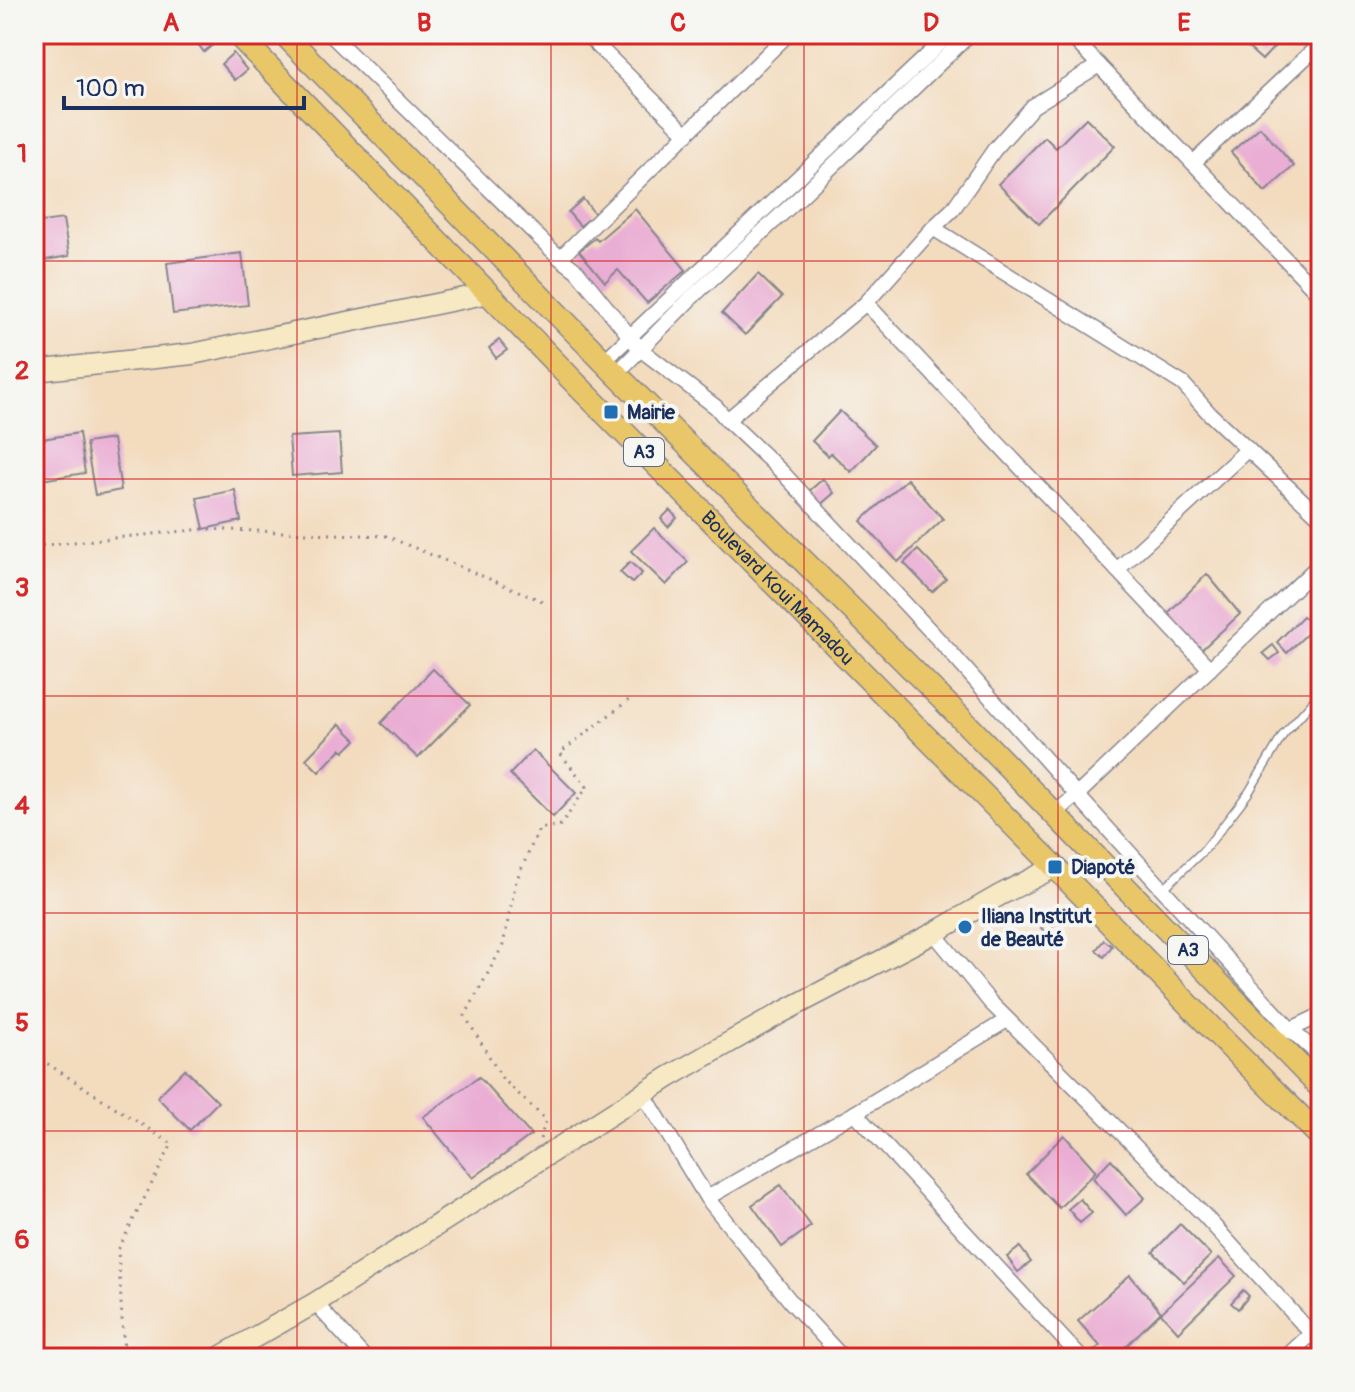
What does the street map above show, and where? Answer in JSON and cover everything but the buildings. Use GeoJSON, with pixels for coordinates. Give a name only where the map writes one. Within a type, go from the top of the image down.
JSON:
{"type":"FeatureCollection","features":[{"type":"Feature","properties":{"kind":"main road","name":"Boulevard Koui Mamadou"},"geometry":{"type":"LineString","coordinates":[[237,34],[722,532],[1321,1137]]}},
{"type":"Feature","properties":{"kind":"main road","name":"Boulevard Koui Mamadou"},"geometry":{"type":"LineString","coordinates":[[284,34],[610,368],[1084,843],[1282,1034],[1321,1088]]}},
{"type":"Feature","properties":{"kind":"main road"},"geometry":{"type":"LineString","coordinates":[[1055,867],[1084,843]]}},
{"type":"Feature","properties":{"kind":"street"},"geometry":{"type":"LineString","coordinates":[[330,34],[577,271],[640,349],[716,407],[782,472],[951,653],[1163,889],[1282,1034],[1321,1057]]}},
{"type":"Feature","properties":{"kind":"street"},"geometry":{"type":"LineString","coordinates":[[586,34],[687,134]]}},
{"type":"Feature","properties":{"kind":"street"},"geometry":{"type":"LineString","coordinates":[[560,258],[788,34]]}},
{"type":"Feature","properties":{"kind":"street"},"geometry":{"type":"LineString","coordinates":[[610,368],[630,337],[950,34]]}},
{"type":"Feature","properties":{"kind":"street"},"geometry":{"type":"LineString","coordinates":[[610,368],[640,349],[970,34]]}},
{"type":"Feature","properties":{"kind":"street"},"geometry":{"type":"LineString","coordinates":[[1069,34],[1321,296]]}},
{"type":"Feature","properties":{"kind":"street"},"geometry":{"type":"LineString","coordinates":[[1193,163],[1321,43]]}},
{"type":"Feature","properties":{"kind":"street"},"geometry":{"type":"LineString","coordinates":[[727,420],[866,303],[953,209],[994,150],[1033,106],[1099,65]]}},
{"type":"Feature","properties":{"kind":"street"},"geometry":{"type":"LineString","coordinates":[[933,228],[1183,384],[1209,413],[1321,518]]}},
{"type":"Feature","properties":{"kind":"street"},"geometry":{"type":"LineString","coordinates":[[34,371],[192,354],[489,293]]}},
{"type":"Feature","properties":{"kind":"street"},"geometry":{"type":"LineString","coordinates":[[866,303],[1210,669]]}},
{"type":"Feature","properties":{"kind":"street"},"geometry":{"type":"LineString","coordinates":[[1117,570],[1248,449]]}},
{"type":"Feature","properties":{"kind":"street"},"geometry":{"type":"LineString","coordinates":[[1055,813],[1321,563]]}},
{"type":"Feature","properties":{"kind":"street"},"geometry":{"type":"LineString","coordinates":[[218,1358],[315,1303],[643,1093],[779,1014],[1055,867]]}},
{"type":"Feature","properties":{"kind":"street"},"geometry":{"type":"LineString","coordinates":[[934,933],[990,1002],[1204,1215],[1316,1339],[1285,1358]]}},
{"type":"Feature","properties":{"kind":"street"},"geometry":{"type":"LineString","coordinates":[[1282,1034],[1321,1015]]}},
{"type":"Feature","properties":{"kind":"street"},"geometry":{"type":"LineString","coordinates":[[707,1198],[855,1113],[1007,1020]]}},
{"type":"Feature","properties":{"kind":"street"},"geometry":{"type":"LineString","coordinates":[[643,1093],[707,1198],[791,1302],[843,1358]]}},
{"type":"Feature","properties":{"kind":"street"},"geometry":{"type":"LineString","coordinates":[[855,1113],[1081,1358]]}},
{"type":"Feature","properties":{"kind":"street"},"geometry":{"type":"LineString","coordinates":[[315,1303],[365,1358]]}},
{"type":"Feature","properties":{"kind":"lane"},"geometry":{"type":"LineString","coordinates":[[1163,889],[1206,848],[1249,792],[1283,735],[1321,692]]}},
{"type":"Feature","properties":{"kind":"path"},"geometry":{"type":"LineString","coordinates":[[34,546],[204,529],[386,536],[547,603]]}},
{"type":"Feature","properties":{"kind":"path"},"geometry":{"type":"LineString","coordinates":[[531,1163],[546,1120],[502,1078],[465,1016],[503,945],[516,881],[539,829],[561,825],[587,787],[560,753],[630,699]]}},
{"type":"Feature","properties":{"kind":"path"},"geometry":{"type":"LineString","coordinates":[[34,1055],[172,1144],[118,1250],[124,1353],[127,1358]]}},
{"type":"Feature","properties":{"kind":"place","name":"Mairie"},"geometry":{"type":"Point","coordinates":[611,412]}},
{"type":"Feature","properties":{"kind":"place","name":"Diapoté"},"geometry":{"type":"Point","coordinates":[1055,867]}},
{"type":"Feature","properties":{"kind":"place","name":"Iliana Institut de Beauté"},"geometry":{"type":"Point","coordinates":[965,927]}}]}
